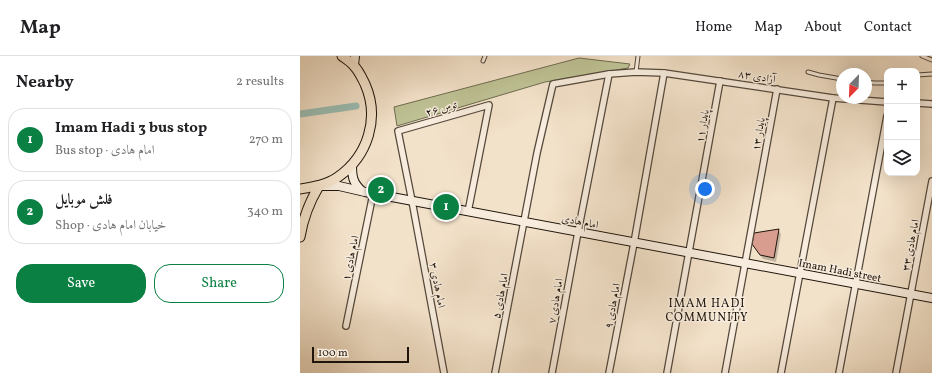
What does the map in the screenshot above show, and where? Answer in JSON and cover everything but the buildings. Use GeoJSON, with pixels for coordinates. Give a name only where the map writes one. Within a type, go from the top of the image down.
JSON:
{"type":"FeatureCollection","features":[{"type":"Feature","properties":{"kind":"main road"},"geometry":{"type":"LineString","coordinates":[[300,189],[319,186],[337,178],[352,165],[363,150],[370,131],[372,112],[368,92],[354,60],[342,56]]}},
{"type":"Feature","properties":{"kind":"main road"},"geometry":{"type":"LineString","coordinates":[[352,165],[352,176],[356,186],[364,192]]}},
{"type":"Feature","properties":{"kind":"main road"},"geometry":{"type":"LineString","coordinates":[[300,237],[302,225],[313,196],[319,186]]}},
{"type":"Feature","properties":{"kind":"main road","name":"امام هادی"},"geometry":{"type":"LineString","coordinates":[[319,186],[339,186],[373,194],[745,263]]}},
{"type":"Feature","properties":{"kind":"main road","name":"Imam Hadi street"},"geometry":{"type":"LineString","coordinates":[[745,263],[932,298]]}},
{"type":"Feature","properties":{"kind":"street","name":"آزادی ۸۳"},"geometry":{"type":"LineString","coordinates":[[553,84],[636,69],[833,98],[884,102]]}},
{"type":"Feature","properties":{"kind":"street","name":"امام هادی ۹"},"geometry":{"type":"LineString","coordinates":[[609,373],[664,73]]}},
{"type":"Feature","properties":{"kind":"street","name":"امام هادی ۷"},"geometry":{"type":"LineString","coordinates":[[552,373],[609,74]]}},
{"type":"Feature","properties":{"kind":"street","name":"پایدار ۱۱"},"geometry":{"type":"LineString","coordinates":[[667,373],[720,81]]}},
{"type":"Feature","properties":{"kind":"street","name":"امام هادی ۵"},"geometry":{"type":"LineString","coordinates":[[495,373],[523,222],[553,84]]}},
{"type":"Feature","properties":{"kind":"street","name":"پایدار ۱۳"},"geometry":{"type":"LineString","coordinates":[[725,373],[777,89]]}},
{"type":"Feature","properties":{"kind":"street"},"geometry":{"type":"LineString","coordinates":[[781,373],[833,98]]}},
{"type":"Feature","properties":{"kind":"street"},"geometry":{"type":"LineString","coordinates":[[920,103],[932,104]]}},
{"type":"Feature","properties":{"kind":"street","name":"توس ۲۶"},"geometry":{"type":"LineString","coordinates":[[398,131],[489,105],[468,212]]}},
{"type":"Feature","properties":{"kind":"street","name":"امام هادی ۳"},"geometry":{"type":"LineString","coordinates":[[398,131],[444,373]]}},
{"type":"Feature","properties":{"kind":"street"},"geometry":{"type":"LineString","coordinates":[[839,373],[884,132]]}},
{"type":"Feature","properties":{"kind":"street","name":"امام هادی ۳۳"},"geometry":{"type":"LineString","coordinates":[[896,373],[932,181]]}},
{"type":"Feature","properties":{"kind":"street","name":"امام هادی ۱"},"geometry":{"type":"LineString","coordinates":[[346,326],[373,194]]}},
{"type":"Feature","properties":{"kind":"lane"},"geometry":{"type":"LineString","coordinates":[[483,61],[485,56]]}},
{"type":"Feature","properties":{"kind":"lane"},"geometry":{"type":"LineString","coordinates":[[636,69],[638,56]]}},
{"type":"Feature","properties":{"kind":"lane"},"geometry":{"type":"LineString","coordinates":[[922,56],[932,60]]}},
{"type":"Feature","properties":{"kind":"lane"},"geometry":{"type":"LineString","coordinates":[[808,72],[836,78]]}},
{"type":"Feature","properties":{"kind":"lane"},"geometry":{"type":"LineString","coordinates":[[920,75],[932,74]]}},
{"type":"Feature","properties":{"kind":"lane"},"geometry":{"type":"LineString","coordinates":[[872,84],[884,83]]}},
{"type":"Feature","properties":{"kind":"green space"},"geometry":{"type":"Polygon","coordinates":[[[579,58],[630,64],[628,68],[545,82],[397,126],[394,107],[579,58]]]}},
{"type":"Feature","properties":{"kind":"waterway"},"geometry":{"type":"LineString","coordinates":[[300,114],[356,106]]}},
{"type":"Feature","properties":{"kind":"place","name":"فلش موبایل"},"geometry":{"type":"Point","coordinates":[381,190]}},
{"type":"Feature","properties":{"kind":"place","name":"Imam Hadi 3 bus stop"},"geometry":{"type":"Point","coordinates":[446,207]}},
{"type":"Feature","properties":{"kind":"district","name":"IMAM HADI COMMUNITY"},"geometry":{"type":"Point","coordinates":[707,310]}}]}
